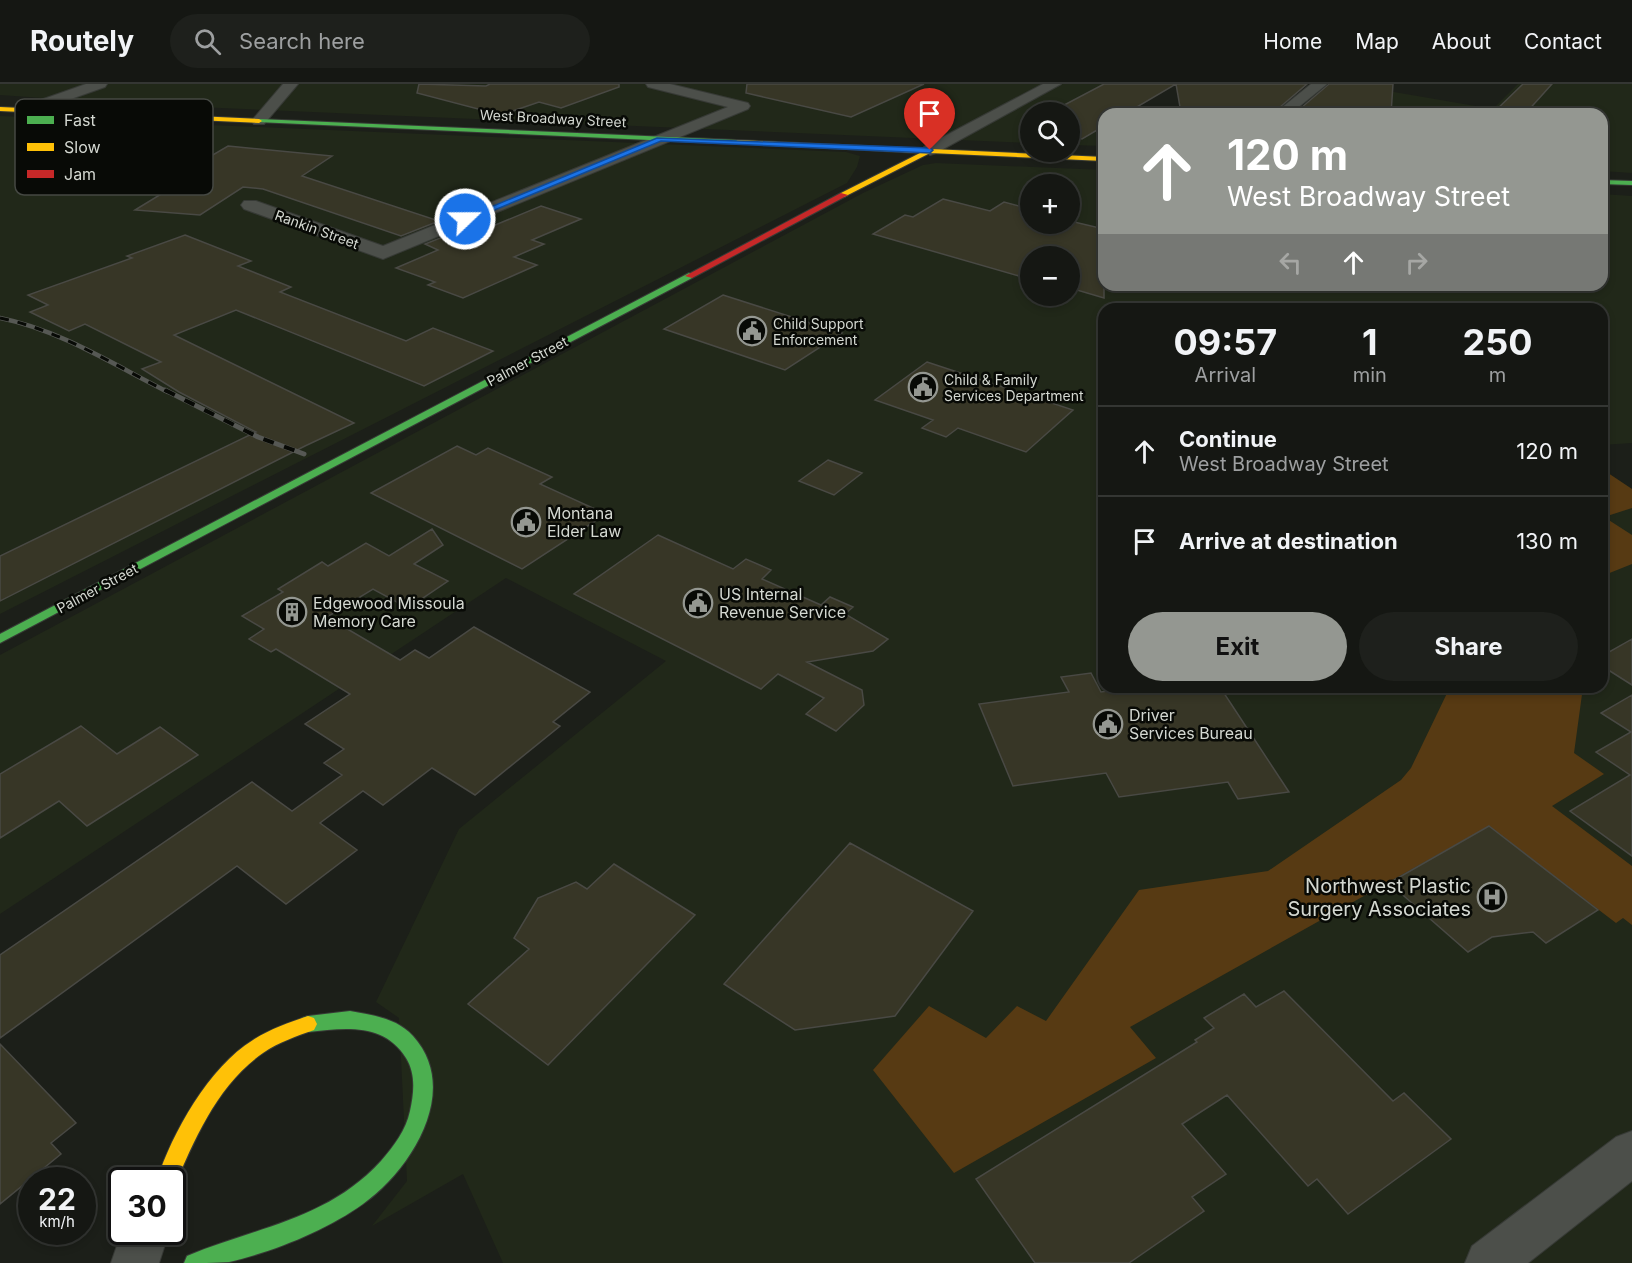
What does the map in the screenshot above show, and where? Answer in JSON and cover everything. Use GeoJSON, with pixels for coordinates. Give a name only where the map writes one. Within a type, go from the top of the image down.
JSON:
{"type":"FeatureCollection","features":[{"type":"Feature","properties":{"kind":"main road","name":"West Broadway Street"},"geometry":{"type":"LineString","coordinates":[[0,109],[15,110]]}},
{"type":"Feature","properties":{"kind":"main road","name":"West Broadway Street"},"geometry":{"type":"LineString","coordinates":[[213,119],[1098,159]]}},
{"type":"Feature","properties":{"kind":"main road","name":"Palmer Street"},"geometry":{"type":"LineString","coordinates":[[0,639],[930,150]]}},
{"type":"Feature","properties":{"kind":"main road"},"geometry":{"type":"LineString","coordinates":[[1608,182],[1632,183]]}},
{"type":"Feature","properties":{"kind":"main road"},"geometry":{"type":"LineString","coordinates":[[173,1167],[204,1102],[222,1079],[266,1042],[314,1023],[355,1017],[373,1021],[400,1033],[420,1060],[425,1081],[425,1101],[415,1130],[380,1178],[330,1212],[290,1230],[194,1263]]}},
{"type":"Feature","properties":{"kind":"street"},"geometry":{"type":"LineString","coordinates":[[57,99],[100,84]]}},
{"type":"Feature","properties":{"kind":"street"},"geometry":{"type":"LineString","coordinates":[[259,121],[291,84]]}},
{"type":"Feature","properties":{"kind":"street"},"geometry":{"type":"LineString","coordinates":[[653,84],[743,106],[660,139]]}},
{"type":"Feature","properties":{"kind":"street"},"geometry":{"type":"LineString","coordinates":[[1289,108],[1320,84]]}},
{"type":"Feature","properties":{"kind":"street"},"geometry":{"type":"LineString","coordinates":[[1024,86],[1049,87]]}},
{"type":"Feature","properties":{"kind":"street","name":"Palmer Street"},"geometry":{"type":"LineString","coordinates":[[930,150],[1049,87]]}},
{"type":"Feature","properties":{"kind":"street","name":"Rankin Street"},"geometry":{"type":"LineString","coordinates":[[250,205],[383,253],[660,139]]}},
{"type":"Feature","properties":{"kind":"street"},"geometry":{"type":"LineString","coordinates":[[1489,1263],[1632,1153]]}},
{"type":"Feature","properties":{"kind":"street"},"geometry":{"type":"LineString","coordinates":[[135,1263],[141,1245]]}},
{"type":"Feature","properties":{"kind":"shaded area"},"geometry":{"type":"Polygon","coordinates":[[[0,84],[1164,84],[1127,108],[1098,108],[1098,146],[1080,145],[1080,102],[1020,102],[1020,143],[213,108],[213,99],[57,99],[0,95],[0,84]]]}},
{"type":"Feature","properties":{"kind":"shaded area"},"geometry":{"type":"Polygon","coordinates":[[[1518,84],[1632,84],[1632,173],[1608,171],[1608,108],[1494,108],[1518,84]]]}},
{"type":"Feature","properties":{"kind":"shaded area"},"geometry":{"type":"Polygon","coordinates":[[[1359,86],[1487,108],[1331,108],[1359,86]]]}},
{"type":"Feature","properties":{"kind":"shaded area"},"geometry":{"type":"Polygon","coordinates":[[[0,116],[15,117],[15,195],[213,195],[213,125],[846,152],[860,156],[857,167],[847,183],[0,614],[0,116]]]}},
{"type":"Feature","properties":{"kind":"shaded area"},"geometry":{"type":"Polygon","coordinates":[[[936,163],[1098,170],[1098,291],[1608,291],[1608,194],[1632,196],[1632,443],[1608,445],[1608,303],[1098,303],[1098,693],[1608,693],[1608,473],[1632,489],[1632,1263],[503,1263],[463,1174],[372,1226],[407,1181],[399,1018],[376,1002],[459,829],[666,661],[506,578],[0,914],[0,655],[863,193],[923,165],[936,163]]]}},
{"type":"Feature","properties":{"kind":"shaded area"},"geometry":{"type":"Polygon","coordinates":[[[1608,473],[1632,489],[1632,508],[1608,516],[1608,473]]]}},
{"type":"Feature","properties":{"kind":"shaded area"},"geometry":{"type":"Polygon","coordinates":[[[1608,520],[1632,535],[1632,564],[1608,574],[1608,520]]]}},
{"type":"Feature","properties":{"kind":"shaded area"},"geometry":{"type":"Polygon","coordinates":[[[1447,693],[1582,693],[1574,753],[1604,774],[1552,806],[1632,866],[1632,925],[1623,918],[1616,923],[1489,826],[1130,1027],[1156,1058],[954,1173],[873,1070],[929,1006],[986,1038],[1017,1006],[1046,1021],[1139,890],[1268,871],[1401,780],[1411,768],[1447,693]]]}},
{"type":"Feature","properties":{"kind":"building"},"geometry":{"type":"Polygon","coordinates":[[[419,84],[486,86],[490,84],[619,84],[619,87],[561,108],[539,102],[501,115],[417,93],[419,84]]]}},
{"type":"Feature","properties":{"kind":"building"},"geometry":{"type":"Polygon","coordinates":[[[747,84],[924,84],[851,117],[746,93],[747,84]]]}},
{"type":"Feature","properties":{"kind":"building"},"geometry":{"type":"Polygon","coordinates":[[[1104,84],[1176,84],[1135,108],[1098,108],[1098,130],[1080,138],[1080,102],[1070,102],[1104,84]]]}},
{"type":"Feature","properties":{"kind":"building"},"geometry":{"type":"Polygon","coordinates":[[[1176,84],[1307,84],[1279,108],[1180,107],[1176,84]]]}},
{"type":"Feature","properties":{"kind":"building"},"geometry":{"type":"Polygon","coordinates":[[[1329,84],[1393,84],[1391,108],[1301,108],[1329,84]]]}},
{"type":"Feature","properties":{"kind":"building"},"geometry":{"type":"Polygon","coordinates":[[[1523,84],[1552,84],[1530,108],[1498,108],[1523,84]]]}},
{"type":"Feature","properties":{"kind":"building"},"geometry":{"type":"Polygon","coordinates":[[[228,146],[332,156],[302,176],[439,221],[401,236],[263,189],[243,187],[200,215],[135,210],[160,195],[213,195],[213,155],[228,146]]]}},
{"type":"Feature","properties":{"kind":"building"},"geometry":{"type":"Polygon","coordinates":[[[943,199],[990,211],[1004,202],[1020,206],[1020,234],[1080,234],[1080,223],[1098,228],[1098,291],[1104,291],[1104,298],[1080,291],[1080,246],[1020,246],[1020,276],[873,234],[905,215],[913,217],[943,199]]]}},
{"type":"Feature","properties":{"kind":"building"},"geometry":{"type":"Polygon","coordinates":[[[541,206],[581,219],[532,240],[544,244],[514,257],[537,265],[463,298],[428,285],[435,282],[396,268],[438,250],[425,244],[463,229],[476,233],[541,206]]]}},
{"type":"Feature","properties":{"kind":"building"},"geometry":{"type":"Polygon","coordinates":[[[185,235],[251,261],[238,266],[291,287],[280,292],[406,341],[433,328],[493,351],[424,386],[236,310],[174,335],[354,423],[0,601],[0,556],[256,432],[179,392],[142,369],[161,362],[85,324],[69,331],[30,312],[48,305],[28,295],[132,258],[127,256],[185,235]]]}},
{"type":"Feature","properties":{"kind":"building"},"geometry":{"type":"Polygon","coordinates":[[[723,295],[842,333],[785,370],[664,329],[723,295]]]}},
{"type":"Feature","properties":{"kind":"building"},"geometry":{"type":"Polygon","coordinates":[[[927,362],[1073,410],[1026,452],[958,428],[946,437],[922,428],[933,420],[875,400],[927,362]]]}},
{"type":"Feature","properties":{"kind":"building"},"geometry":{"type":"Polygon","coordinates":[[[457,446],[476,455],[488,448],[552,477],[540,484],[606,514],[522,569],[371,493],[457,446]]]}},
{"type":"Feature","properties":{"kind":"building"},"geometry":{"type":"Polygon","coordinates":[[[828,460],[862,473],[834,495],[799,481],[828,460]]]}},
{"type":"Feature","properties":{"kind":"building"},"geometry":{"type":"Polygon","coordinates":[[[432,529],[443,545],[414,564],[448,581],[408,608],[373,589],[327,617],[400,660],[415,650],[429,658],[474,627],[590,692],[553,722],[560,726],[475,795],[432,768],[383,805],[363,791],[320,823],[357,850],[286,904],[237,866],[0,1038],[0,955],[252,782],[292,811],[342,775],[324,763],[344,749],[305,724],[350,694],[276,649],[271,652],[249,639],[264,629],[242,616],[283,592],[278,589],[322,562],[328,566],[366,543],[389,556],[432,529]]]}},
{"type":"Feature","properties":{"kind":"building"},"geometry":{"type":"Polygon","coordinates":[[[658,535],[733,569],[746,559],[771,570],[762,579],[821,605],[830,597],[853,607],[845,614],[888,639],[873,651],[807,662],[862,690],[864,705],[836,731],[806,714],[824,698],[778,674],[761,689],[574,594],[658,535]]]}},
{"type":"Feature","properties":{"kind":"building"},"geometry":{"type":"Polygon","coordinates":[[[1632,639],[1632,685],[1608,670],[1608,653],[1632,639]]]}},
{"type":"Feature","properties":{"kind":"building"},"geometry":{"type":"Polygon","coordinates":[[[1091,673],[1098,686],[1098,693],[1224,693],[1289,792],[1238,799],[1228,782],[1119,797],[1106,773],[1013,786],[979,704],[1069,692],[1061,677],[1091,673]]]}},
{"type":"Feature","properties":{"kind":"building"},"geometry":{"type":"Polygon","coordinates":[[[1632,695],[1632,856],[1570,811],[1630,775],[1596,752],[1631,732],[1601,713],[1632,695]]]}},
{"type":"Feature","properties":{"kind":"building"},"geometry":{"type":"Polygon","coordinates":[[[81,726],[117,754],[160,727],[198,755],[87,826],[59,801],[0,838],[0,774],[81,726]]]}},
{"type":"Feature","properties":{"kind":"building","name":"Northwest Plastic Surgery Associates"},"geometry":{"type":"Polygon","coordinates":[[[1489,826],[1598,910],[1546,943],[1533,932],[1492,937],[1468,952],[1389,883],[1489,826]]]}},
{"type":"Feature","properties":{"kind":"building"},"geometry":{"type":"Polygon","coordinates":[[[850,843],[973,911],[895,1016],[795,1030],[724,984],[850,843]]]}},
{"type":"Feature","properties":{"kind":"building"},"geometry":{"type":"Polygon","coordinates":[[[614,864],[695,915],[548,1065],[468,1004],[529,949],[514,938],[538,898],[576,882],[587,889],[614,864]]]}},
{"type":"Feature","properties":{"kind":"building"},"geometry":{"type":"Polygon","coordinates":[[[1284,991],[1393,1101],[1404,1093],[1451,1139],[1348,1214],[1317,1179],[1308,1186],[1227,1095],[1182,1124],[1226,1174],[1192,1197],[1204,1211],[1129,1263],[1035,1263],[976,1179],[1197,1042],[1195,1040],[1214,1028],[1204,1018],[1244,994],[1256,1007],[1284,991]]]}},
{"type":"Feature","properties":{"kind":"building"},"geometry":{"type":"Polygon","coordinates":[[[0,1044],[76,1123],[51,1143],[61,1154],[45,1167],[18,1167],[18,1189],[0,1204],[0,1044]]]}},
{"type":"Feature","properties":{"kind":"railway"},"geometry":{"type":"LineString","coordinates":[[0,318],[65,340],[168,392]]}},
{"type":"Feature","properties":{"kind":"railway"},"geometry":{"type":"LineString","coordinates":[[165,390],[258,437],[304,454]]}},
{"type":"Feature","properties":{"kind":"traffic: fast"},"geometry":{"type":"LineString","coordinates":[[259,121],[737,142]]}},
{"type":"Feature","properties":{"kind":"traffic: fast"},"geometry":{"type":"LineString","coordinates":[[1608,182],[1632,183]]}},
{"type":"Feature","properties":{"kind":"traffic: fast"},"geometry":{"type":"LineString","coordinates":[[0,639],[689,276]]}},
{"type":"Feature","properties":{"kind":"traffic: fast"},"geometry":{"type":"LineString","coordinates":[[194,1263],[290,1231],[335,1210],[356,1197],[376,1181],[402,1152],[418,1121],[424,1091],[420,1064],[406,1041],[383,1025],[350,1019],[308,1024]]}},
{"type":"Feature","properties":{"kind":"traffic: slow"},"geometry":{"type":"LineString","coordinates":[[0,109],[15,110]]}},
{"type":"Feature","properties":{"kind":"traffic: slow"},"geometry":{"type":"LineString","coordinates":[[213,119],[259,121]]}},
{"type":"Feature","properties":{"kind":"traffic: slow"},"geometry":{"type":"LineString","coordinates":[[737,142],[1098,159]]}},
{"type":"Feature","properties":{"kind":"traffic: slow"},"geometry":{"type":"LineString","coordinates":[[844,195],[930,150]]}},
{"type":"Feature","properties":{"kind":"traffic: slow"},"geometry":{"type":"LineString","coordinates":[[173,1167],[204,1106],[236,1064],[257,1047],[280,1033],[308,1024]]}},
{"type":"Feature","properties":{"kind":"traffic: jam"},"geometry":{"type":"LineString","coordinates":[[689,276],[844,195]]}},
{"type":"Feature","properties":{"kind":"place","name":"Child Support Enforcement"},"geometry":{"type":"Point","coordinates":[752,331]}},
{"type":"Feature","properties":{"kind":"place","name":"Child & Family Services Department"},"geometry":{"type":"Point","coordinates":[923,387]}},
{"type":"Feature","properties":{"kind":"place","name":"Montana Elder Law"},"geometry":{"type":"Point","coordinates":[526,522]}},
{"type":"Feature","properties":{"kind":"place","name":"US Internal Revenue Service"},"geometry":{"type":"Point","coordinates":[698,603]}},
{"type":"Feature","properties":{"kind":"place","name":"Edgewood Missoula Memory Care"},"geometry":{"type":"Point","coordinates":[292,612]}},
{"type":"Feature","properties":{"kind":"place","name":"Driver Services Bureau"},"geometry":{"type":"Point","coordinates":[1108,724]}},
{"type":"Feature","properties":{"kind":"place","name":"Northwest Plastic Surgery Associates"},"geometry":{"type":"Point","coordinates":[1492,897]}},
{"type":"Feature","properties":{"kind":"route"},"geometry":{"type":"LineString","coordinates":[[465,219],[660,139],[930,150]]}}]}
